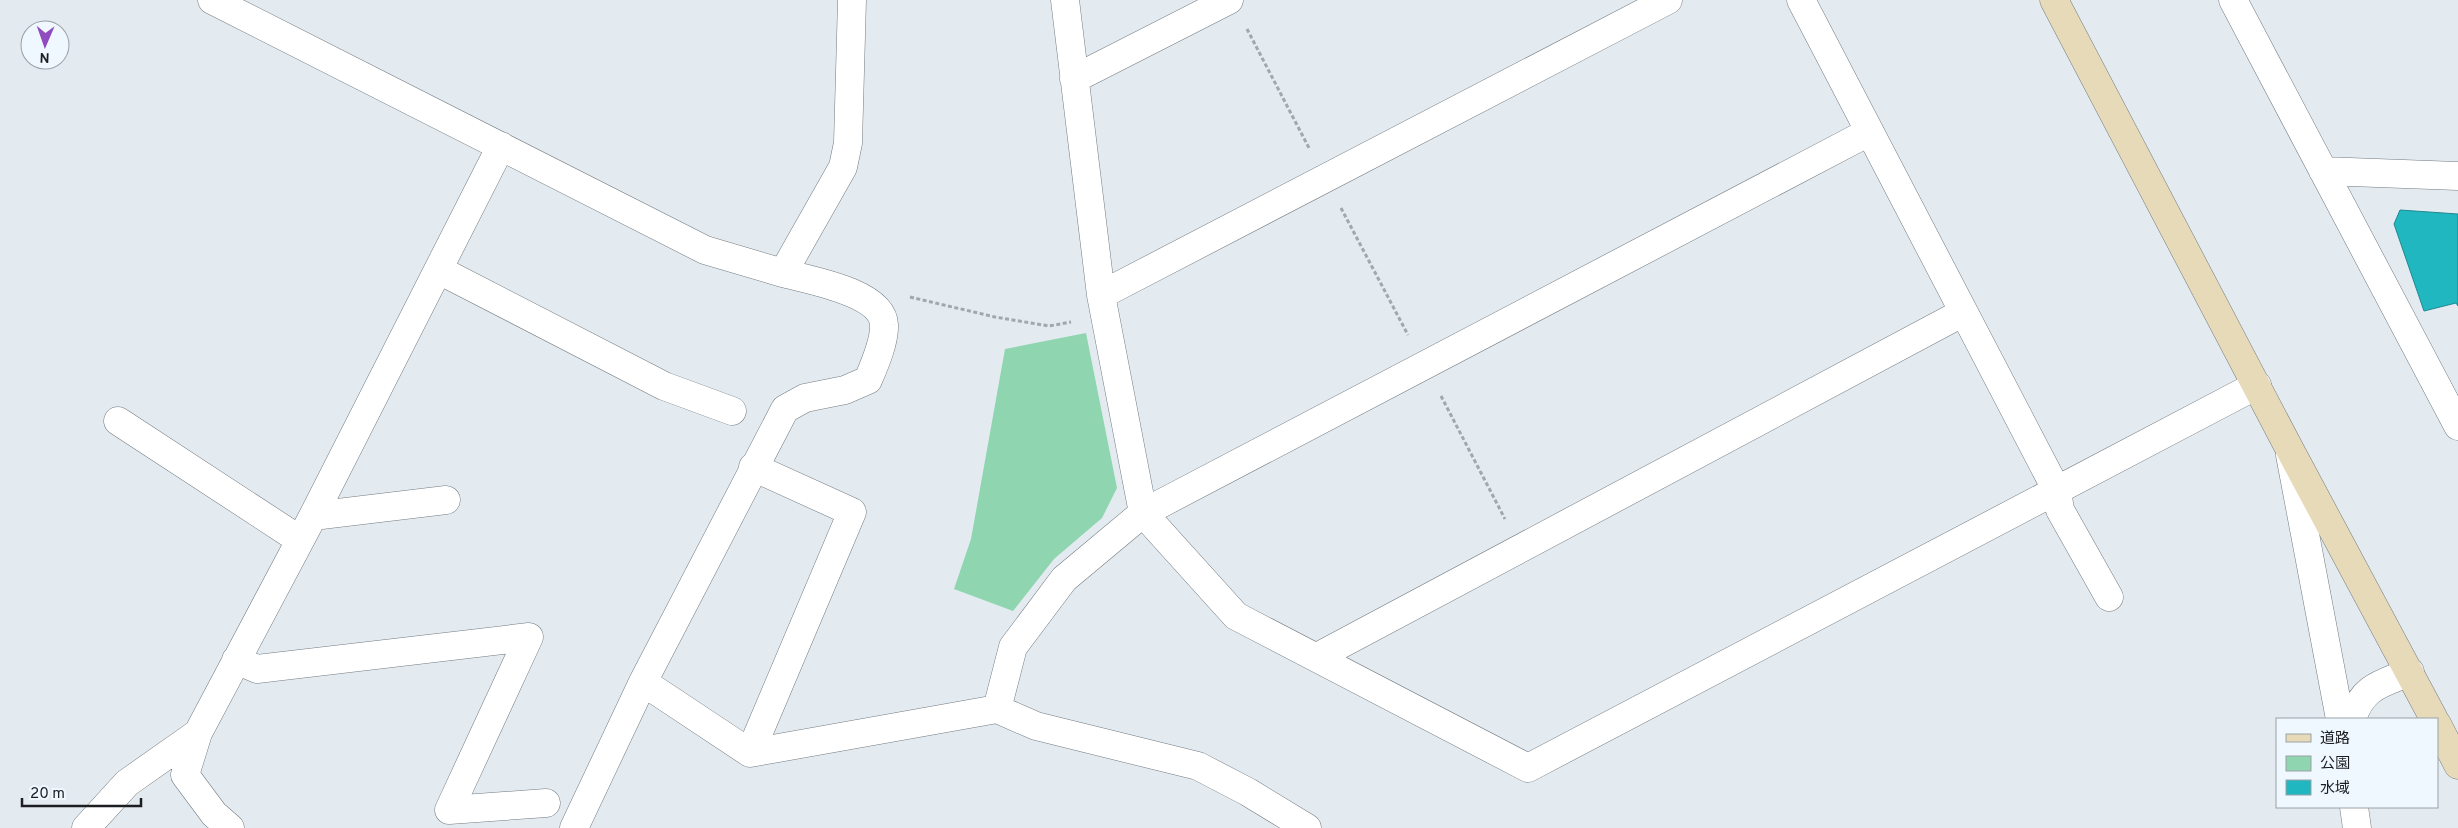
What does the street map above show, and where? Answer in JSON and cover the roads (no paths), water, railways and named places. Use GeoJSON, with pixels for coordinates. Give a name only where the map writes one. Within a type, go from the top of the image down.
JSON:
{"type":"FeatureCollection","features":[{"type":"Feature","properties":{"kind":"street"},"geometry":{"type":"LineString","coordinates":[[212,0],[705,250],[855,294],[880,309],[884,325],[877,361],[868,380],[845,390],[805,398],[785,409],[753,467],[643,682],[574,828]]}},
{"type":"Feature","properties":{"kind":"street"},"geometry":{"type":"LineString","coordinates":[[783,273],[843,167],[848,143],[852,0]]}},
{"type":"Feature","properties":{"kind":"street"},"geometry":{"type":"LineString","coordinates":[[1065,0],[1103,305],[1143,513],[1236,616],[1528,768],[2257,385]]}},
{"type":"Feature","properties":{"kind":"street"},"geometry":{"type":"LineString","coordinates":[[1074,79],[1229,0]]}},
{"type":"Feature","properties":{"kind":"street"},"geometry":{"type":"LineString","coordinates":[[1103,305],[1325,178],[1668,0]]}},
{"type":"Feature","properties":{"kind":"street"},"geometry":{"type":"LineString","coordinates":[[1801,0],[1962,313],[2056,490],[2060,510],[2109,597]]}},
{"type":"Feature","properties":{"kind":"street"},"geometry":{"type":"LineString","coordinates":[[2054,0],[2289,448],[2433,718]]}},
{"type":"Feature","properties":{"kind":"street"},"geometry":{"type":"LineString","coordinates":[[2233,0],[2458,426]]}},
{"type":"Feature","properties":{"kind":"street"},"geometry":{"type":"LineString","coordinates":[[998,708],[1013,647],[1064,579],[1143,513],[1869,132]]}},
{"type":"Feature","properties":{"kind":"street"},"geometry":{"type":"LineString","coordinates":[[230,828],[214,814],[185,775],[198,732],[313,516],[502,146]]}},
{"type":"Feature","properties":{"kind":"street"},"geometry":{"type":"LineString","coordinates":[[2323,171],[2458,176]]}},
{"type":"Feature","properties":{"kind":"street"},"geometry":{"type":"LineString","coordinates":[[439,270],[664,386],[732,411]]}},
{"type":"Feature","properties":{"kind":"street"},"geometry":{"type":"LineString","coordinates":[[1317,657],[1962,313]]}},
{"type":"Feature","properties":{"kind":"street"},"geometry":{"type":"LineString","coordinates":[[118,421],[300,540]]}},
{"type":"Feature","properties":{"kind":"street"},"geometry":{"type":"LineString","coordinates":[[2289,448],[2340,718]]}},
{"type":"Feature","properties":{"kind":"street"},"geometry":{"type":"LineString","coordinates":[[750,753],[852,512],[753,467]]}},
{"type":"Feature","properties":{"kind":"street"},"geometry":{"type":"LineString","coordinates":[[313,516],[446,500]]}},
{"type":"Feature","properties":{"kind":"street"},"geometry":{"type":"LineString","coordinates":[[236,660],[257,669],[529,637],[449,810],[546,803]]}},
{"type":"Feature","properties":{"kind":"street"},"geometry":{"type":"LineString","coordinates":[[2352,718],[2361,698],[2378,685],[2410,672]]}},
{"type":"Feature","properties":{"kind":"street"},"geometry":{"type":"LineString","coordinates":[[643,682],[750,753],[998,708],[1036,726],[1198,766],[1248,792],[1307,828]]}},
{"type":"Feature","properties":{"kind":"street"},"geometry":{"type":"LineString","coordinates":[[2438,726],[2458,765]]}},
{"type":"Feature","properties":{"kind":"street"},"geometry":{"type":"LineString","coordinates":[[86,828],[128,783],[198,732]]}},
{"type":"Feature","properties":{"kind":"street"},"geometry":{"type":"LineString","coordinates":[[2354,808],[2357,828]]}},
{"type":"Feature","properties":{"kind":"water"},"geometry":{"type":"Polygon","coordinates":[[[2400,210],[2458,214],[2458,306],[2456,303],[2424,311],[2394,224],[2400,210]]]}}]}
